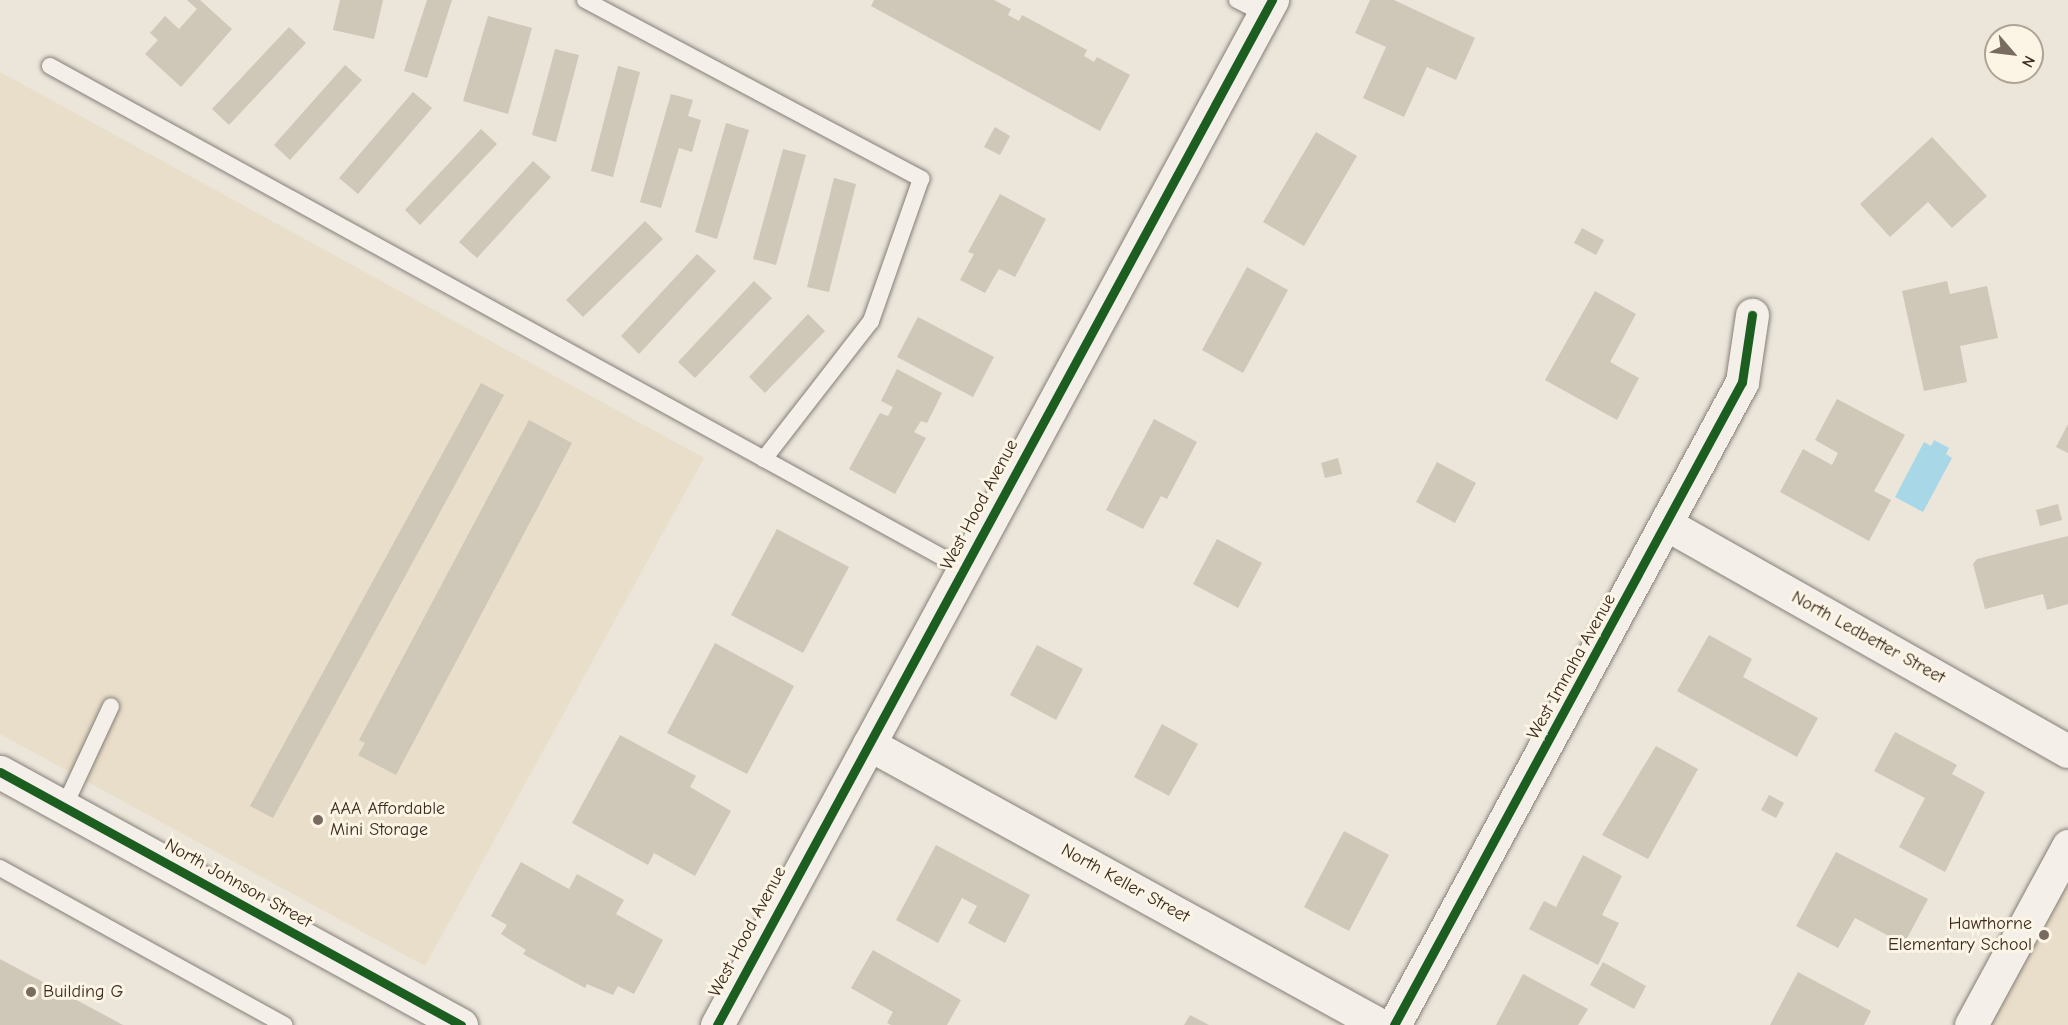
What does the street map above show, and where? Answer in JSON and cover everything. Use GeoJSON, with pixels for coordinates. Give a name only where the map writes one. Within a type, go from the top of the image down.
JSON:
{"type":"FeatureCollection","features":[{"type":"Feature","properties":{"kind":"street","name":"West Hood Avenue"},"geometry":{"type":"LineString","coordinates":[[717,1025],[964,569],[1258,5]]}},
{"type":"Feature","properties":{"kind":"street","name":"West Imnaha Avenue"},"geometry":{"type":"LineString","coordinates":[[1394,1025],[1668,525],[1742,382],[1752,315]]}},
{"type":"Feature","properties":{"kind":"street","name":"North Ledbetter Street"},"geometry":{"type":"LineString","coordinates":[[1668,525],[2068,751]]}},
{"type":"Feature","properties":{"kind":"street","name":"North Keller Street"},"geometry":{"type":"LineString","coordinates":[[869,744],[1380,1025]]}},
{"type":"Feature","properties":{"kind":"street","name":"North Johnson Street"},"geometry":{"type":"LineString","coordinates":[[0,772],[461,1025]]}},
{"type":"Feature","properties":{"kind":"street"},"geometry":{"type":"LineString","coordinates":[[1971,1025],[2068,846]]}},
{"type":"Feature","properties":{"kind":"lane"},"geometry":{"type":"LineString","coordinates":[[585,0],[921,179],[871,321],[764,459]]}},
{"type":"Feature","properties":{"kind":"lane"},"geometry":{"type":"LineString","coordinates":[[50,66],[964,569]]}},
{"type":"Feature","properties":{"kind":"lane"},"geometry":{"type":"LineString","coordinates":[[64,807],[111,706]]}},
{"type":"Feature","properties":{"kind":"lane"},"geometry":{"type":"LineString","coordinates":[[0,868],[284,1025]]}},
{"type":"Feature","properties":{"kind":"shaded area"},"geometry":{"type":"Polygon","coordinates":[[[0,72],[704,458],[425,966],[0,734],[0,72]]]}},
{"type":"Feature","properties":{"kind":"shaded area","name":"Hawthorne Elementary School"},"geometry":{"type":"Polygon","coordinates":[[[2068,846],[2068,1025],[1971,1025],[2068,846]]]}},
{"type":"Feature","properties":{"kind":"water"},"geometry":{"type":"Polygon","coordinates":[[[1934,440],[1949,448],[1946,454],[1952,458],[1923,512],[1895,497],[1924,442],[1931,446],[1934,440]]]}},
{"type":"Feature","properties":{"kind":"building"},"geometry":{"type":"Polygon","coordinates":[[[187,0],[200,0],[232,29],[181,87],[145,54],[158,40],[150,33],[165,16],[179,29],[197,9],[187,0]]]}},
{"type":"Feature","properties":{"kind":"building"},"geometry":{"type":"Polygon","coordinates":[[[340,0],[383,0],[374,39],[333,30],[340,0]]]}},
{"type":"Feature","properties":{"kind":"building"},"geometry":{"type":"Polygon","coordinates":[[[427,0],[452,0],[427,78],[404,71],[427,0]]]}},
{"type":"Feature","properties":{"kind":"building"},"geometry":{"type":"Polygon","coordinates":[[[874,0],[994,0],[1011,9],[1008,15],[1019,21],[1022,15],[1087,50],[1084,56],[1094,62],[1097,57],[1130,75],[1100,131],[871,6],[874,0]]]}},
{"type":"Feature","properties":{"kind":"building"},"geometry":{"type":"Polygon","coordinates":[[[1370,0],[1394,0],[1475,38],[1456,80],[1427,67],[1404,117],[1363,98],[1386,47],[1355,33],[1370,0]]]}},
{"type":"Feature","properties":{"kind":"building"},"geometry":{"type":"Polygon","coordinates":[[[488,16],[532,28],[508,114],[463,101],[488,16]]]}},
{"type":"Feature","properties":{"kind":"building"},"geometry":{"type":"Polygon","coordinates":[[[289,27],[306,43],[229,125],[212,109],[289,27]]]}},
{"type":"Feature","properties":{"kind":"building"},"geometry":{"type":"Polygon","coordinates":[[[555,49],[579,55],[556,142],[532,135],[555,49]]]}},
{"type":"Feature","properties":{"kind":"building"},"geometry":{"type":"Polygon","coordinates":[[[345,65],[362,80],[290,160],[274,145],[345,65]]]}},
{"type":"Feature","properties":{"kind":"building"},"geometry":{"type":"Polygon","coordinates":[[[618,66],[640,72],[613,177],[591,171],[618,66]]]}},
{"type":"Feature","properties":{"kind":"building"},"geometry":{"type":"Polygon","coordinates":[[[413,92],[432,108],[358,194],[339,178],[413,92]]]}},
{"type":"Feature","properties":{"kind":"building"},"geometry":{"type":"Polygon","coordinates":[[[671,94],[693,100],[688,116],[701,120],[692,152],[679,148],[661,208],[640,202],[671,94]]]}},
{"type":"Feature","properties":{"kind":"building"},"geometry":{"type":"Polygon","coordinates":[[[726,123],[749,130],[717,239],[695,232],[726,123]]]}},
{"type":"Feature","properties":{"kind":"building"},"geometry":{"type":"Polygon","coordinates":[[[995,127],[1010,136],[1000,155],[984,147],[995,127]]]}},
{"type":"Feature","properties":{"kind":"building"},"geometry":{"type":"Polygon","coordinates":[[[481,129],[497,144],[420,225],[405,210],[481,129]]]}},
{"type":"Feature","properties":{"kind":"building"},"geometry":{"type":"Polygon","coordinates":[[[1316,132],[1357,156],[1304,246],[1263,222],[1316,132]]]}},
{"type":"Feature","properties":{"kind":"building"},"geometry":{"type":"Polygon","coordinates":[[[1932,137],[1987,196],[1952,228],[1928,202],[1890,237],[1860,204],[1932,137]]]}},
{"type":"Feature","properties":{"kind":"building"},"geometry":{"type":"Polygon","coordinates":[[[783,149],[806,155],[776,265],[753,259],[783,149]]]}},
{"type":"Feature","properties":{"kind":"building"},"geometry":{"type":"Polygon","coordinates":[[[533,161],[551,177],[477,258],[459,242],[533,161]]]}},
{"type":"Feature","properties":{"kind":"building"},"geometry":{"type":"Polygon","coordinates":[[[834,178],[856,184],[829,292],[807,287],[834,178]]]}},
{"type":"Feature","properties":{"kind":"building"},"geometry":{"type":"Polygon","coordinates":[[[1000,194],[1046,219],[1015,277],[999,269],[985,293],[960,280],[974,254],[968,252],[1000,194]]]}},
{"type":"Feature","properties":{"kind":"building"},"geometry":{"type":"Polygon","coordinates":[[[645,221],[663,239],[583,317],[566,300],[645,221]]]}},
{"type":"Feature","properties":{"kind":"building"},"geometry":{"type":"Polygon","coordinates":[[[1582,228],[1604,240],[1596,255],[1574,243],[1582,228]]]}},
{"type":"Feature","properties":{"kind":"building"},"geometry":{"type":"Polygon","coordinates":[[[697,254],[716,271],[639,354],[621,336],[697,254]]]}},
{"type":"Feature","properties":{"kind":"building"},"geometry":{"type":"Polygon","coordinates":[[[1247,267],[1288,290],[1243,373],[1202,350],[1247,267]]]}},
{"type":"Feature","properties":{"kind":"building"},"geometry":{"type":"Polygon","coordinates":[[[754,281],[772,298],[695,378],[678,362],[754,281]]]}},
{"type":"Feature","properties":{"kind":"building"},"geometry":{"type":"Polygon","coordinates":[[[1947,281],[1950,294],[1987,286],[1998,338],[1960,346],[1967,382],[1924,391],[1902,291],[1947,281]]]}},
{"type":"Feature","properties":{"kind":"building"},"geometry":{"type":"Polygon","coordinates":[[[1595,291],[1636,314],[1610,362],[1639,378],[1617,420],[1545,380],[1595,291]]]}},
{"type":"Feature","properties":{"kind":"building"},"geometry":{"type":"Polygon","coordinates":[[[808,314],[825,331],[765,393],[749,377],[808,314]]]}},
{"type":"Feature","properties":{"kind":"building"},"geometry":{"type":"Polygon","coordinates":[[[918,317],[994,357],[973,397],[897,357],[918,317]]]}},
{"type":"Feature","properties":{"kind":"building"},"geometry":{"type":"Polygon","coordinates":[[[897,369],[942,393],[927,423],[921,421],[914,432],[926,438],[895,494],[849,469],[880,413],[888,416],[893,407],[881,401],[897,369]]]}},
{"type":"Feature","properties":{"kind":"building"},"geometry":{"type":"Polygon","coordinates":[[[481,383],[504,395],[273,818],[250,806],[481,383]]]}},
{"type":"Feature","properties":{"kind":"building"},"geometry":{"type":"Polygon","coordinates":[[[1837,399],[1905,435],[1874,491],[1891,500],[1869,541],[1780,492],[1803,449],[1832,465],[1838,453],[1815,440],[1837,399]]]}},
{"type":"Feature","properties":{"kind":"building"},"geometry":{"type":"Polygon","coordinates":[[[1154,419],[1197,442],[1167,499],[1161,496],[1143,529],[1106,510],[1154,419]]]}},
{"type":"Feature","properties":{"kind":"building"},"geometry":{"type":"Polygon","coordinates":[[[529,420],[572,443],[396,775],[358,755],[365,743],[359,740],[529,420]]]}},
{"type":"Feature","properties":{"kind":"building"},"geometry":{"type":"Polygon","coordinates":[[[2068,424],[2068,453],[2056,447],[2068,424]]]}},
{"type":"Feature","properties":{"kind":"building"},"geometry":{"type":"Polygon","coordinates":[[[1338,458],[1342,474],[1325,478],[1321,463],[1338,458]]]}},
{"type":"Feature","properties":{"kind":"building"},"geometry":{"type":"Polygon","coordinates":[[[1437,462],[1476,483],[1455,523],[1416,502],[1437,462]]]}},
{"type":"Feature","properties":{"kind":"building"},"geometry":{"type":"Polygon","coordinates":[[[2058,504],[2062,520],[2040,526],[2036,510],[2058,504]]]}},
{"type":"Feature","properties":{"kind":"building"},"geometry":{"type":"Polygon","coordinates":[[[777,529],[849,567],[803,653],[731,615],[777,529]]]}},
{"type":"Feature","properties":{"kind":"building"},"geometry":{"type":"Polygon","coordinates":[[[2068,536],[2068,604],[2047,610],[2043,594],[1985,609],[1973,564],[1977,559],[2068,536]]]}},
{"type":"Feature","properties":{"kind":"building"},"geometry":{"type":"Polygon","coordinates":[[[1217,539],[1262,563],[1238,608],[1193,584],[1217,539]]]}},
{"type":"Feature","properties":{"kind":"building"},"geometry":{"type":"Polygon","coordinates":[[[1709,635],[1752,659],[1743,677],[1818,718],[1797,757],[1677,691],[1709,635]]]}},
{"type":"Feature","properties":{"kind":"building"},"geometry":{"type":"Polygon","coordinates":[[[715,643],[794,686],[747,774],[667,733],[715,643]]]}},
{"type":"Feature","properties":{"kind":"building"},"geometry":{"type":"Polygon","coordinates":[[[1037,645],[1083,669],[1056,720],[1010,695],[1037,645]]]}},
{"type":"Feature","properties":{"kind":"building"},"geometry":{"type":"Polygon","coordinates":[[[1162,724],[1198,744],[1169,796],[1134,777],[1162,724]]]}},
{"type":"Feature","properties":{"kind":"building"},"geometry":{"type":"Polygon","coordinates":[[[1895,732],[1957,765],[1952,774],[1985,792],[1945,872],[1899,847],[1925,798],[1874,771],[1895,732]]]}},
{"type":"Feature","properties":{"kind":"building"},"geometry":{"type":"Polygon","coordinates":[[[620,735],[696,776],[690,787],[731,811],[695,876],[654,853],[648,865],[572,823],[620,735]]]}},
{"type":"Feature","properties":{"kind":"building"},"geometry":{"type":"Polygon","coordinates":[[[1656,746],[1698,769],[1648,859],[1602,835],[1656,746]]]}},
{"type":"Feature","properties":{"kind":"building"},"geometry":{"type":"Polygon","coordinates":[[[1769,795],[1784,803],[1776,818],[1761,810],[1769,795]]]}},
{"type":"Feature","properties":{"kind":"building"},"geometry":{"type":"Polygon","coordinates":[[[1344,831],[1389,855],[1349,931],[1304,907],[1344,831]]]}},
{"type":"Feature","properties":{"kind":"building"},"geometry":{"type":"Polygon","coordinates":[[[936,845],[1030,895],[1005,943],[968,923],[977,906],[962,898],[938,943],[896,920],[936,845]]]}},
{"type":"Feature","properties":{"kind":"building"},"geometry":{"type":"Polygon","coordinates":[[[1836,852],[1928,899],[1904,944],[1855,918],[1838,948],[1796,926],[1836,852]]]}},
{"type":"Feature","properties":{"kind":"building"},"geometry":{"type":"Polygon","coordinates":[[[1583,855],[1622,876],[1602,915],[1619,923],[1598,965],[1529,929],[1544,901],[1556,907],[1583,855]]]}},
{"type":"Feature","properties":{"kind":"building"},"geometry":{"type":"Polygon","coordinates":[[[521,862],[569,889],[577,874],[624,900],[616,914],[663,940],[634,994],[618,986],[613,995],[587,984],[585,988],[523,954],[526,950],[501,934],[507,925],[491,916],[521,862]]]}},
{"type":"Feature","properties":{"kind":"building"},"geometry":{"type":"Polygon","coordinates":[[[873,950],[961,1000],[947,1025],[891,1025],[887,1023],[893,1012],[851,988],[873,950]]]}},
{"type":"Feature","properties":{"kind":"building","name":"Building G"},"geometry":{"type":"Polygon","coordinates":[[[0,959],[123,1025],[0,1025],[0,959]]]}},
{"type":"Feature","properties":{"kind":"building"},"geometry":{"type":"Polygon","coordinates":[[[1603,962],[1646,986],[1634,1009],[1590,985],[1603,962]]]}},
{"type":"Feature","properties":{"kind":"building"},"geometry":{"type":"Polygon","coordinates":[[[1798,972],[1871,1011],[1864,1025],[1770,1025],[1798,972]]]}},
{"type":"Feature","properties":{"kind":"building"},"geometry":{"type":"Polygon","coordinates":[[[1523,974],[1588,1009],[1578,1025],[1496,1025],[1523,974]]]}},
{"type":"Feature","properties":{"kind":"building"},"geometry":{"type":"Polygon","coordinates":[[[1190,1015],[1209,1025],[1184,1025],[1190,1015]]]}},
{"type":"Feature","properties":{"kind":"cycle path"},"geometry":{"type":"LineString","coordinates":[[717,1025],[1272,0]]}},
{"type":"Feature","properties":{"kind":"cycle path"},"geometry":{"type":"LineString","coordinates":[[1394,1025],[1742,382],[1752,315]]}},
{"type":"Feature","properties":{"kind":"cycle path"},"geometry":{"type":"LineString","coordinates":[[0,772],[461,1025]]}},
{"type":"Feature","properties":{"kind":"place","name":"AAA Affordable Mini Storage"},"geometry":{"type":"Point","coordinates":[318,820]}},
{"type":"Feature","properties":{"kind":"place","name":"Hawthorne Elementary School"},"geometry":{"type":"Point","coordinates":[2044,935]}},
{"type":"Feature","properties":{"kind":"place","name":"Building G"},"geometry":{"type":"Point","coordinates":[31,992]}}]}
